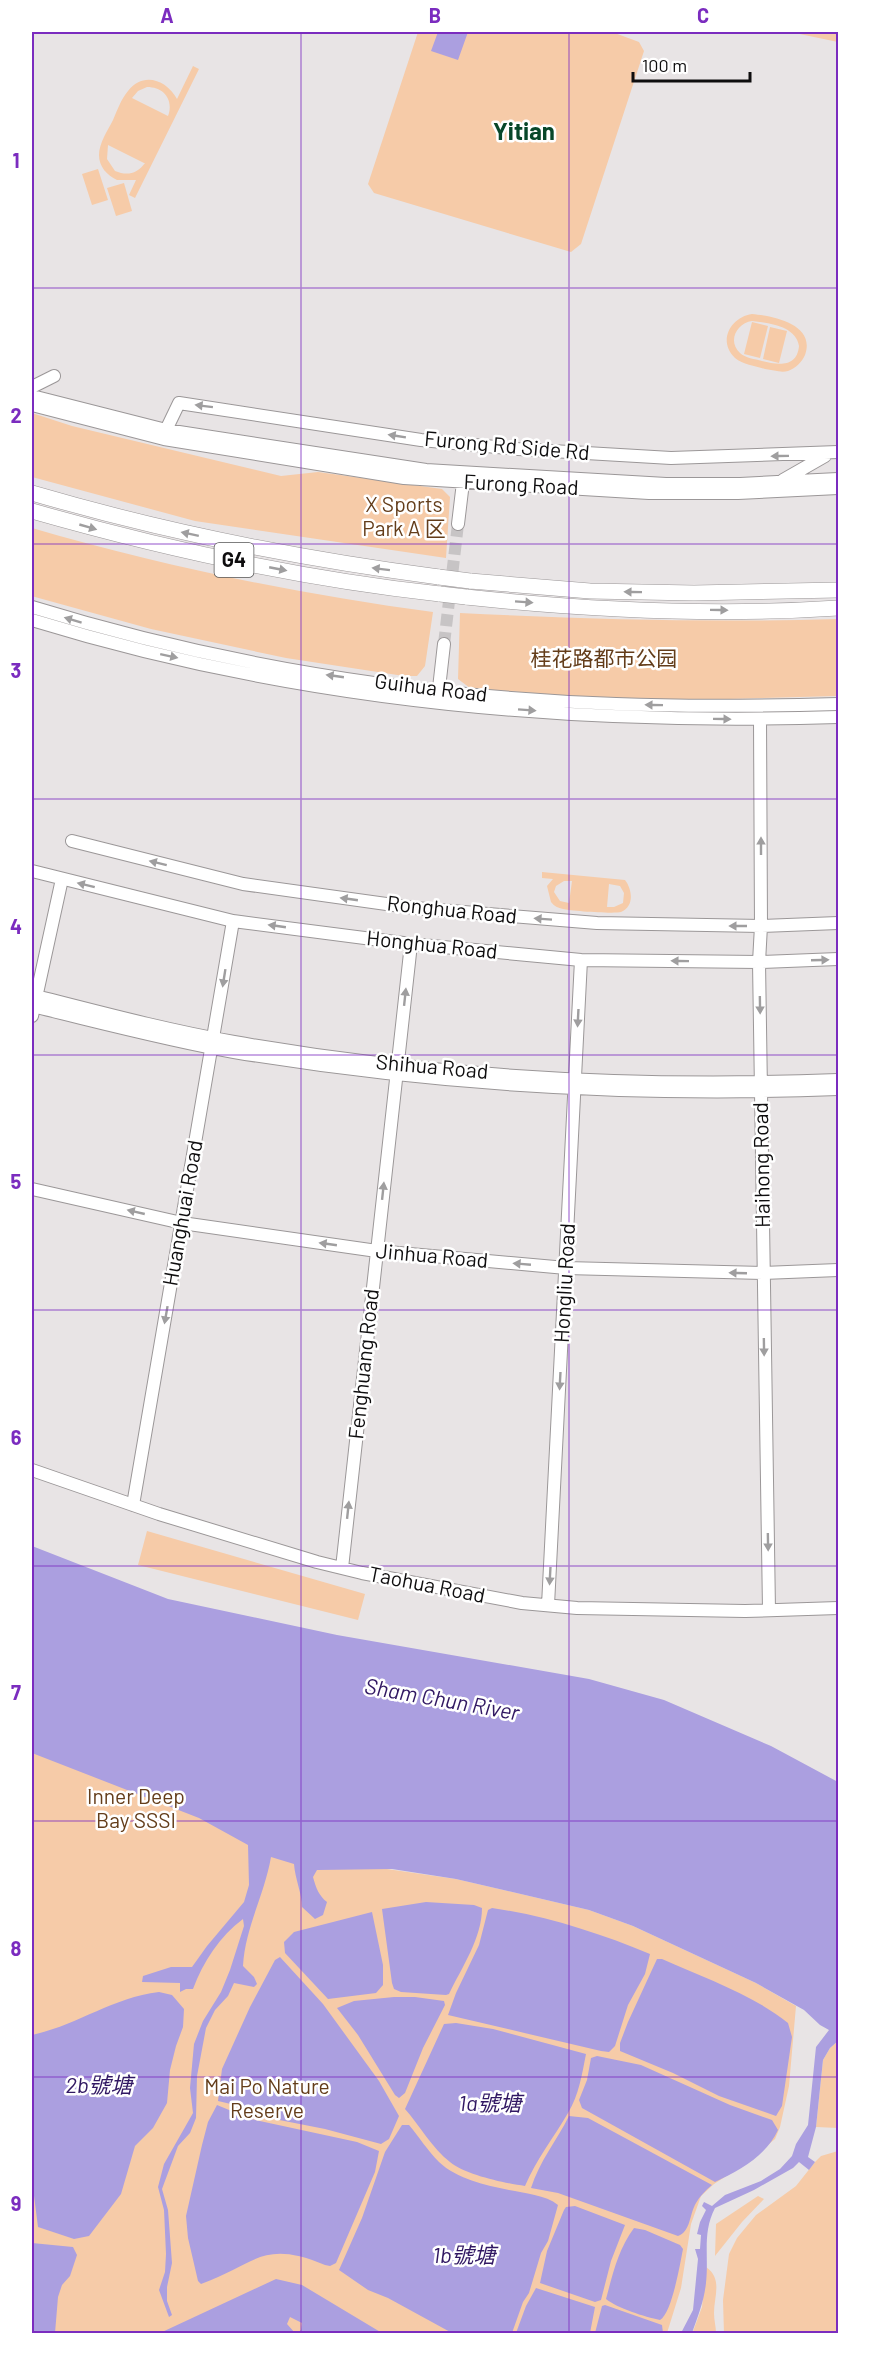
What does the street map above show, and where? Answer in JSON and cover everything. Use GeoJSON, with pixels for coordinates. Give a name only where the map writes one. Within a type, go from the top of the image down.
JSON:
{"type":"FeatureCollection","features":[{"type":"Feature","properties":{"kind":"highway","name":"G4"},"geometry":{"type":"LineString","coordinates":[[32,494],[105,514],[241,545],[359,566],[470,581],[625,592],[838,590]]}},
{"type":"Feature","properties":{"kind":"highway","name":"G4"},"geometry":{"type":"LineString","coordinates":[[32,511],[121,536],[218,557],[329,579],[440,594],[603,608],[723,610],[838,608]]}},
{"type":"Feature","properties":{"kind":"street"},"geometry":{"type":"LineString","coordinates":[[32,387],[54,376]]}},
{"type":"Feature","properties":{"kind":"street","name":"Furong Road"},"geometry":{"type":"LineString","coordinates":[[32,396],[166,430],[464,478],[649,493],[738,493],[838,488]]}},
{"type":"Feature","properties":{"kind":"street","name":"Furong Rd Side Rd"},"geometry":{"type":"LineString","coordinates":[[166,430],[179,403],[421,440],[518,449],[671,458],[834,453]]}},
{"type":"Feature","properties":{"kind":"street","name":"Furong Road"},"geometry":{"type":"LineString","coordinates":[[32,405],[153,436],[367,473],[666,484],[838,479]]}},
{"type":"Feature","properties":{"kind":"street"},"geometry":{"type":"LineString","coordinates":[[778,482],[834,453]]}},
{"type":"Feature","properties":{"kind":"street"},"geometry":{"type":"LineString","coordinates":[[458,524],[464,478]]}},
{"type":"Feature","properties":{"kind":"street","name":"Guihua Road"},"geometry":{"type":"LineString","coordinates":[[32,607],[124,634],[217,655],[438,697],[615,704],[737,706],[838,704]]}},
{"type":"Feature","properties":{"kind":"street","name":"Guihua Road"},"geometry":{"type":"LineString","coordinates":[[32,620],[132,648],[285,681],[597,716],[760,719],[838,717]]}},
{"type":"Feature","properties":{"kind":"street"},"geometry":{"type":"LineString","coordinates":[[438,697],[444,644]]}},
{"type":"Feature","properties":{"kind":"street","name":"Haihong Road"},"geometry":{"type":"LineString","coordinates":[[760,719],[761,926],[759,962],[769,1610]]}},
{"type":"Feature","properties":{"kind":"street","name":"Ronghua Road"},"geometry":{"type":"LineString","coordinates":[[72,841],[243,884],[415,908],[597,923],[761,926],[838,923]]}},
{"type":"Feature","properties":{"kind":"street","name":"Honghua Road"},"geometry":{"type":"LineString","coordinates":[[32,871],[233,921],[411,944],[581,960],[759,962],[838,959]]}},
{"type":"Feature","properties":{"kind":"street"},"geometry":{"type":"LineString","coordinates":[[33,1004],[62,879]]}},
{"type":"Feature","properties":{"kind":"street","name":"Huanghuai Road"},"geometry":{"type":"LineString","coordinates":[[133,1505],[233,921]]}},
{"type":"Feature","properties":{"kind":"street","name":"Fenghuang Road"},"geometry":{"type":"LineString","coordinates":[[342,1568],[411,944]]}},
{"type":"Feature","properties":{"kind":"street","name":"Hongliu Road"},"geometry":{"type":"LineString","coordinates":[[548,1605],[581,960]]}},
{"type":"Feature","properties":{"kind":"street","name":"Shihua Road"},"geometry":{"type":"LineString","coordinates":[[33,1004],[213,1043],[397,1070],[575,1084],[838,1089]]}},
{"type":"Feature","properties":{"kind":"street","name":"Shihua Road"},"geometry":{"type":"LineString","coordinates":[[761,1087],[838,1080]]}},
{"type":"Feature","properties":{"kind":"street","name":"Jinhua Road"},"geometry":{"type":"LineString","coordinates":[[32,1189],[182,1223],[377,1251],[566,1268],[763,1273],[838,1270]]}},
{"type":"Feature","properties":{"kind":"street","name":"Taohua Road"},"geometry":{"type":"LineString","coordinates":[[32,1470],[133,1505],[342,1568],[522,1603],[577,1608],[769,1610],[838,1608]]}},
{"type":"Feature","properties":{"kind":"green space"},"geometry":{"type":"Polygon","coordinates":[[[418,32],[612,32],[639,42],[644,51],[581,244],[571,252],[374,193],[368,184],[418,32]]]}},
{"type":"Feature","properties":{"kind":"green space"},"geometry":{"type":"Polygon","coordinates":[[[790,32],[838,32],[838,42],[790,32]]]}},
{"type":"Feature","properties":{"kind":"green space"},"geometry":{"type":"Polygon","coordinates":[[[193,66],[199,69],[135,198],[129,195],[136,180],[117,180],[102,167],[99,150],[102,141],[123,98],[134,85],[141,81],[154,80],[161,83],[173,92],[177,99],[193,66]],[[147,87],[138,91],[132,98],[168,116],[170,105],[166,96],[158,89],[147,87]],[[108,145],[107,159],[115,171],[132,173],[139,170],[145,163],[144,163],[108,145]]]}},
{"type":"Feature","properties":{"kind":"green space"},"geometry":{"type":"Polygon","coordinates":[[[98,169],[108,200],[92,205],[82,174],[98,169]]]}},
{"type":"Feature","properties":{"kind":"green space"},"geometry":{"type":"Polygon","coordinates":[[[124,183],[132,211],[116,216],[107,188],[124,183]]]}},
{"type":"Feature","properties":{"kind":"green space"},"geometry":{"type":"Polygon","coordinates":[[[752,314],[771,317],[799,329],[807,344],[805,355],[800,362],[791,370],[780,372],[750,365],[735,358],[727,344],[727,337],[733,325],[752,314]],[[752,321],[742,325],[734,338],[736,348],[740,353],[750,358],[780,364],[795,358],[799,346],[793,334],[781,327],[752,321]]]}},
{"type":"Feature","properties":{"kind":"green space"},"geometry":{"type":"Polygon","coordinates":[[[752,322],[768,326],[760,358],[744,354],[752,322]]]}},
{"type":"Feature","properties":{"kind":"green space"},"geometry":{"type":"Polygon","coordinates":[[[770,327],[787,331],[779,363],[763,359],[770,327]]]}},
{"type":"Feature","properties":{"kind":"green space","name":"X Sports Park A 区"},"geometry":{"type":"Polygon","coordinates":[[[32,413],[72,426],[281,476],[318,472],[442,489],[450,497],[446,558],[195,521],[32,477],[32,413]]]}},
{"type":"Feature","properties":{"kind":"green space"},"geometry":{"type":"Polygon","coordinates":[[[32,528],[131,555],[231,578],[331,597],[433,612],[425,666],[417,676],[404,676],[286,658],[151,629],[32,596],[32,528]]]}},
{"type":"Feature","properties":{"kind":"green space","name":"桂花路都市公园"},"geometry":{"type":"Polygon","coordinates":[[[460,613],[649,620],[838,619],[838,696],[694,700],[595,698],[470,688],[458,679],[460,613]]]}},
{"type":"Feature","properties":{"kind":"green space"},"geometry":{"type":"Polygon","coordinates":[[[542,872],[625,880],[631,892],[629,906],[617,913],[561,909],[551,902],[547,886],[553,879],[542,878],[542,872]],[[564,881],[556,886],[554,892],[560,901],[569,903],[572,881],[564,881]],[[609,884],[607,907],[623,903],[624,893],[620,886],[609,884]]]}},
{"type":"Feature","properties":{"kind":"green space"},"geometry":{"type":"Polygon","coordinates":[[[147,1531],[365,1594],[358,1620],[138,1565],[147,1531]]]}},
{"type":"Feature","properties":{"kind":"green space","name":"Mai Po Nature Reserve"},"geometry":{"type":"Polygon","coordinates":[[[32,1671],[380,1868],[456,1879],[589,1910],[633,1926],[756,1983],[796,2006],[789,2086],[780,2127],[775,2139],[701,2196],[691,2224],[681,2288],[667,2333],[32,2333],[32,1671]]]}},
{"type":"Feature","properties":{"kind":"green space"},"geometry":{"type":"Polygon","coordinates":[[[838,2041],[838,2128],[816,2127],[823,2060],[830,2048],[838,2041]]]}},
{"type":"Feature","properties":{"kind":"green space"},"geometry":{"type":"Polygon","coordinates":[[[838,2151],[838,2333],[724,2334],[723,2300],[729,2254],[737,2238],[756,2215],[796,2186],[821,2156],[838,2151]]]}},
{"type":"Feature","properties":{"kind":"green space"},"geometry":{"type":"Polygon","coordinates":[[[758,2196],[764,2199],[715,2256],[716,2224],[758,2196]]]}},
{"type":"Feature","properties":{"kind":"green space"},"geometry":{"type":"Polygon","coordinates":[[[706,2267],[716,2282],[714,2313],[716,2333],[692,2334],[702,2307],[706,2267]]]}},
{"type":"Feature","properties":{"kind":"water"},"geometry":{"type":"Polygon","coordinates":[[[438,32],[468,32],[458,60],[431,51],[438,32]]]}},
{"type":"Feature","properties":{"kind":"water","name":"Sham Chun River"},"geometry":{"type":"Polygon","coordinates":[[[32,1546],[168,1599],[337,1635],[589,1679],[664,1700],[771,1746],[838,1782],[838,2041],[830,2048],[823,2060],[816,2127],[808,2157],[815,2162],[809,2170],[799,2162],[793,2168],[754,2190],[715,2208],[707,2236],[705,2290],[692,2333],[681,2333],[693,2310],[698,2259],[695,2249],[700,2249],[701,2235],[697,2234],[706,2210],[702,2206],[704,2202],[712,2206],[725,2195],[761,2181],[780,2169],[792,2156],[796,2144],[808,2125],[816,2047],[829,2030],[804,2010],[756,1983],[633,1926],[589,1910],[456,1879],[392,1869],[317,1870],[313,1877],[314,1881],[327,1902],[323,1915],[315,1919],[302,1907],[294,1864],[271,1857],[247,1938],[243,1966],[254,1977],[257,1984],[254,1987],[234,1983],[228,1996],[215,2010],[206,2028],[197,2076],[196,2118],[190,2133],[178,2146],[162,2189],[168,2210],[172,2263],[167,2287],[167,2301],[172,2315],[169,2317],[159,2290],[165,2272],[166,2254],[164,2210],[158,2187],[164,2164],[193,2113],[190,2088],[194,2044],[203,2021],[221,1992],[230,1970],[244,1926],[243,1919],[213,1950],[193,1989],[180,1992],[180,1983],[142,1982],[143,1976],[171,1967],[192,1967],[244,1902],[249,1885],[248,1845],[199,1818],[32,1753],[32,1546]]]}},
{"type":"Feature","properties":{"kind":"water"},"geometry":{"type":"Polygon","coordinates":[[[426,1902],[474,1905],[482,1908],[475,1941],[449,1994],[446,1995],[401,1992],[394,1989],[392,1983],[382,1909],[426,1902]]]}},
{"type":"Feature","properties":{"kind":"water","name":"1a號塘"},"geometry":{"type":"Polygon","coordinates":[[[492,1908],[572,1926],[650,1954],[645,1974],[628,2005],[615,2046],[609,2052],[448,2015],[479,1945],[488,1910],[492,1908]]]}},
{"type":"Feature","properties":{"kind":"water"},"geometry":{"type":"Polygon","coordinates":[[[372,1912],[383,1965],[383,1985],[376,1993],[328,1999],[285,1953],[284,1942],[294,1932],[372,1912]]]}},
{"type":"Feature","properties":{"kind":"water"},"geometry":{"type":"Polygon","coordinates":[[[280,1957],[323,2004],[379,2081],[399,2116],[389,2139],[381,2144],[325,2129],[249,2114],[235,2105],[218,2101],[222,2069],[250,2007],[275,1960],[280,1957]]]}},
{"type":"Feature","properties":{"kind":"water"},"geometry":{"type":"Polygon","coordinates":[[[657,1959],[662,1959],[743,1995],[788,2023],[792,2037],[782,2106],[776,2116],[719,2096],[673,2073],[620,2051],[620,2043],[628,2022],[657,1959]]]}},
{"type":"Feature","properties":{"kind":"water","name":"2b號塘"},"geometry":{"type":"Polygon","coordinates":[[[159,1992],[172,1995],[184,2009],[183,2027],[170,2070],[167,2103],[153,2128],[135,2146],[121,2194],[89,2236],[74,2239],[38,2227],[32,2180],[32,2035],[49,2031],[125,2000],[159,1992]]]}},
{"type":"Feature","properties":{"kind":"water","name":"1a號塘"},"geometry":{"type":"Polygon","coordinates":[[[394,1997],[444,2001],[445,2005],[423,2048],[405,2093],[399,2098],[358,2035],[337,2008],[354,2001],[394,1997]]]}},
{"type":"Feature","properties":{"kind":"water","name":"1a號塘"},"geometry":{"type":"Polygon","coordinates":[[[456,2023],[493,2029],[586,2054],[580,2084],[572,2106],[525,2186],[486,2178],[457,2167],[437,2150],[405,2109],[444,2024],[456,2023]]]}},
{"type":"Feature","properties":{"kind":"water","name":"1a號塘"},"geometry":{"type":"Polygon","coordinates":[[[597,2056],[641,2065],[730,2105],[772,2120],[778,2130],[759,2155],[743,2167],[715,2182],[582,2108],[579,2100],[587,2080],[591,2058],[597,2056]]]}},
{"type":"Feature","properties":{"kind":"water"},"geometry":{"type":"Polygon","coordinates":[[[217,2105],[251,2119],[357,2142],[379,2151],[375,2172],[336,2263],[330,2266],[287,2254],[273,2254],[248,2262],[201,2284],[198,2281],[188,2238],[186,2216],[208,2122],[217,2105]]]}},
{"type":"Feature","properties":{"kind":"water","name":"1a號塘"},"geometry":{"type":"Polygon","coordinates":[[[569,2116],[588,2118],[712,2185],[698,2200],[688,2227],[682,2234],[678,2236],[558,2193],[531,2188],[543,2160],[569,2116]]]}},
{"type":"Feature","properties":{"kind":"water","name":"1b號塘"},"geometry":{"type":"Polygon","coordinates":[[[402,2125],[409,2125],[435,2158],[454,2173],[481,2183],[541,2197],[558,2205],[548,2241],[541,2253],[529,2293],[523,2302],[512,2333],[452,2333],[388,2298],[368,2290],[339,2270],[362,2218],[385,2152],[402,2125]]]}},
{"type":"Feature","properties":{"kind":"water","name":"1b號塘"},"geometry":{"type":"Polygon","coordinates":[[[575,2206],[625,2225],[611,2261],[601,2300],[595,2302],[540,2283],[547,2251],[564,2210],[566,2207],[575,2206]]]}},
{"type":"Feature","properties":{"kind":"water"},"geometry":{"type":"Polygon","coordinates":[[[634,2228],[645,2230],[680,2245],[683,2249],[672,2298],[660,2320],[632,2312],[606,2299],[620,2253],[634,2228]]]}},
{"type":"Feature","properties":{"kind":"water"},"geometry":{"type":"Polygon","coordinates":[[[32,2243],[73,2247],[77,2255],[70,2276],[62,2285],[58,2297],[55,2333],[32,2333],[32,2243]]]}},
{"type":"Feature","properties":{"kind":"water"},"geometry":{"type":"Polygon","coordinates":[[[276,2279],[302,2285],[382,2333],[297,2333],[301,2330],[302,2323],[290,2317],[287,2324],[295,2333],[160,2333],[276,2279]]]}},
{"type":"Feature","properties":{"kind":"water","name":"1b號塘"},"geometry":{"type":"Polygon","coordinates":[[[536,2288],[595,2307],[590,2333],[516,2333],[526,2306],[536,2288]]]}},
{"type":"Feature","properties":{"kind":"water"},"geometry":{"type":"Polygon","coordinates":[[[605,2305],[662,2325],[663,2333],[595,2333],[602,2306],[605,2305]]]}},
{"type":"Feature","properties":{"kind":"tunnel"},"geometry":{"type":"LineString","coordinates":[[444,644],[458,524]]}},
{"type":"Feature","properties":{"kind":"district","name":"Yitian"},"geometry":{"type":"Point","coordinates":[524,132]}},
{"type":"Feature","properties":{"kind":"park label","name":"Inner Deep Bay SSSI"},"geometry":{"type":"Point","coordinates":[136,1809]}}]}
